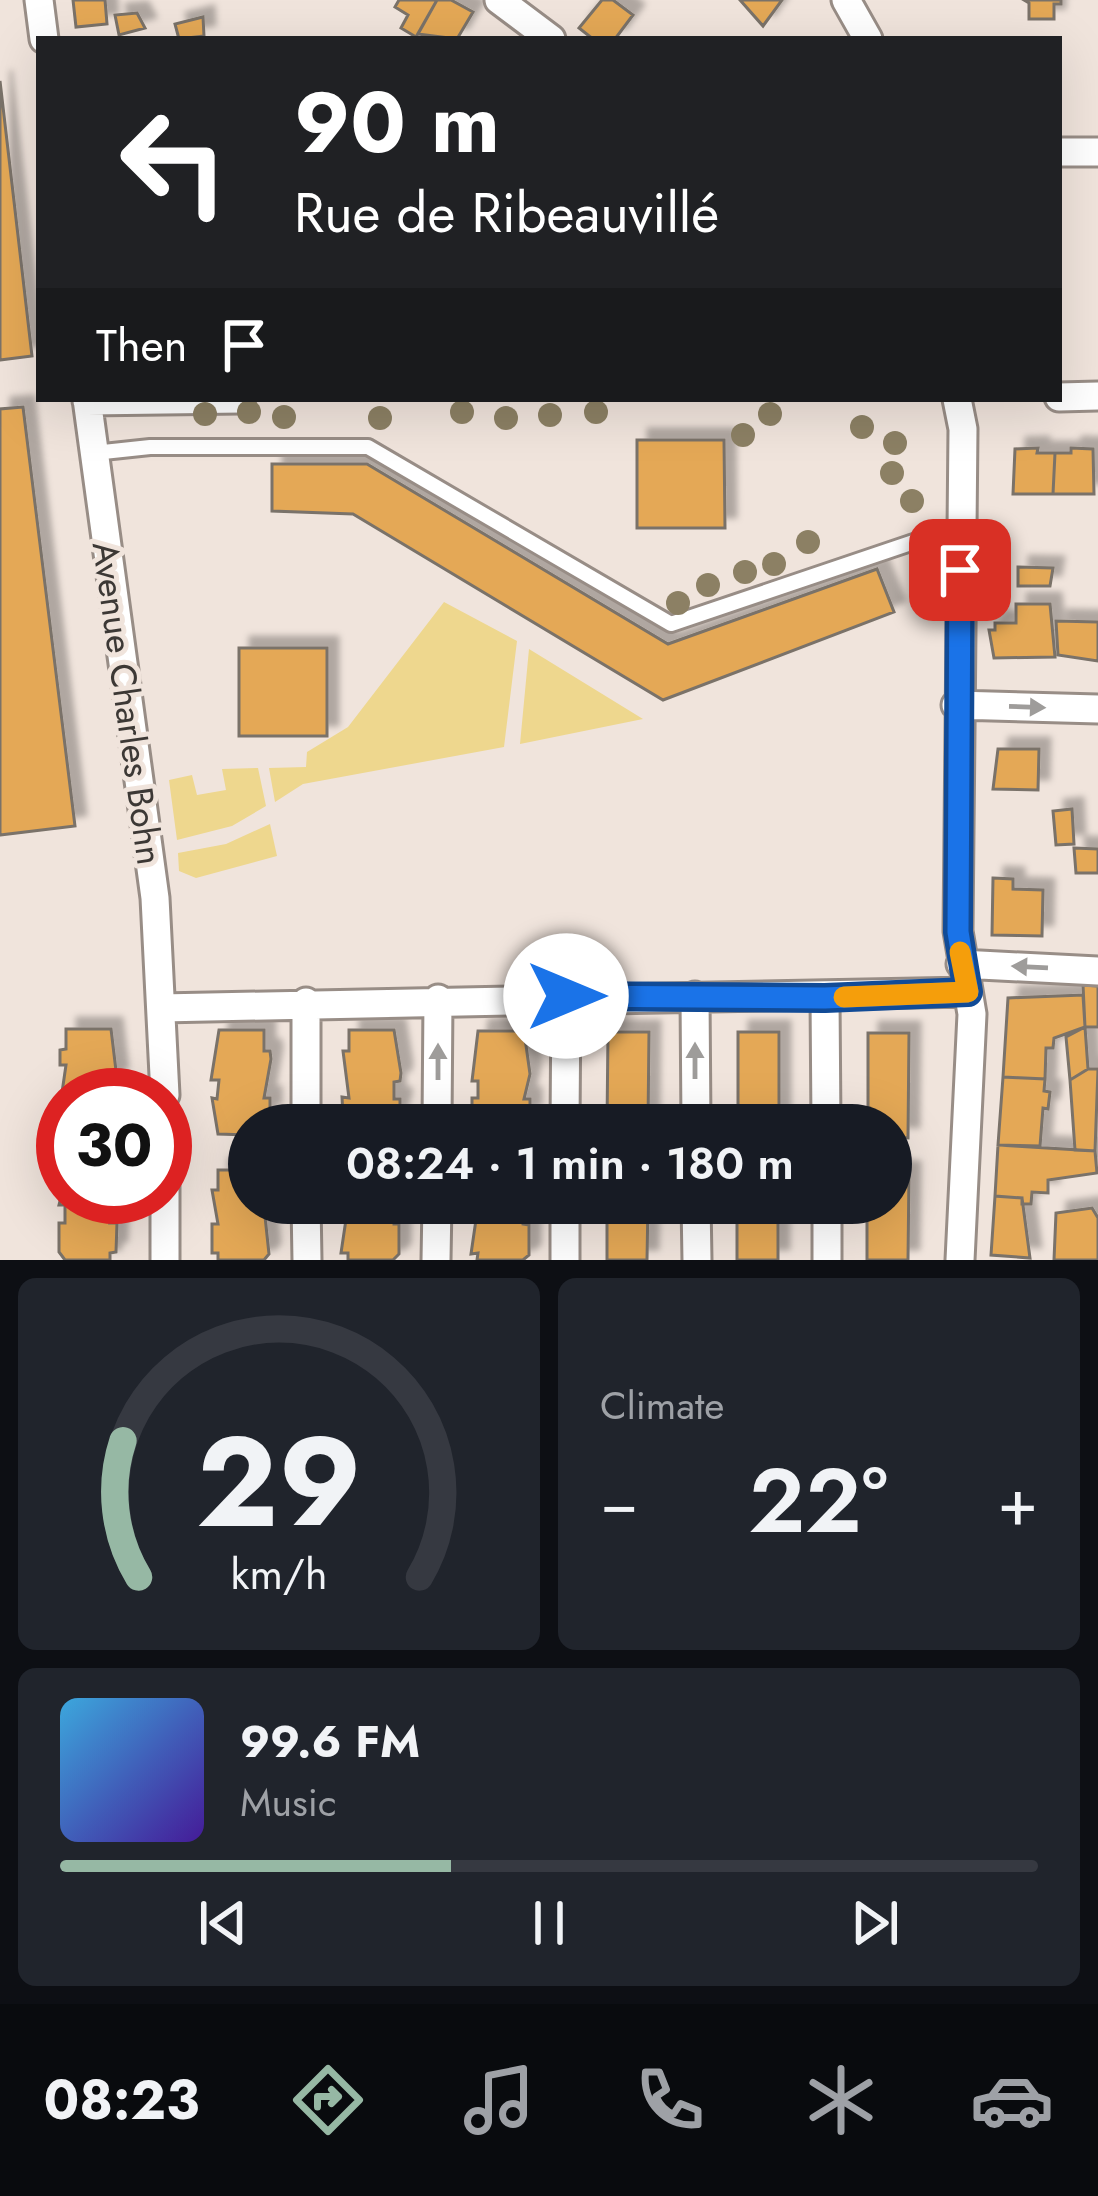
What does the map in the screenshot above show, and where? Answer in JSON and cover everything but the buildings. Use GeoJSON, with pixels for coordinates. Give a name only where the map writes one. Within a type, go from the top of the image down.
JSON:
{"type":"FeatureCollection","features":[{"type":"Feature","properties":{"kind":"street"},"geometry":{"type":"LineString","coordinates":[[39,0],[44,36]]}},
{"type":"Feature","properties":{"kind":"street"},"geometry":{"type":"LineString","coordinates":[[499,0],[547,36]]}},
{"type":"Feature","properties":{"kind":"street"},"geometry":{"type":"LineString","coordinates":[[846,0],[866,36]]}},
{"type":"Feature","properties":{"kind":"street"},"geometry":{"type":"LineString","coordinates":[[1062,152],[1098,152]]}},
{"type":"Feature","properties":{"kind":"street"},"geometry":{"type":"LineString","coordinates":[[1062,397],[1098,397]]}},
{"type":"Feature","properties":{"kind":"street","name":"Avenue Charles Bohn"},"geometry":{"type":"LineString","coordinates":[[87,402],[154,887],[164,1068]]}},
{"type":"Feature","properties":{"kind":"street"},"geometry":{"type":"LineString","coordinates":[[958,402],[963,429],[956,705],[965,978],[972,1014],[960,1260]]}},
{"type":"Feature","properties":{"kind":"street"},"geometry":{"type":"LineString","coordinates":[[956,705],[1098,709]]}},
{"type":"Feature","properties":{"kind":"street"},"geometry":{"type":"LineString","coordinates":[[161,1008],[566,996],[825,998],[965,978],[1098,970]]}},
{"type":"Feature","properties":{"kind":"street"},"geometry":{"type":"LineString","coordinates":[[566,996],[566,1104]]}},
{"type":"Feature","properties":{"kind":"street"},"geometry":{"type":"LineString","coordinates":[[695,996],[696,1104]]}},
{"type":"Feature","properties":{"kind":"street"},"geometry":{"type":"LineString","coordinates":[[825,998],[826,1104]]}},
{"type":"Feature","properties":{"kind":"street"},"geometry":{"type":"LineString","coordinates":[[437,1104],[438,999]]}},
{"type":"Feature","properties":{"kind":"street"},"geometry":{"type":"LineString","coordinates":[[306,1002],[306,1104]]}},
{"type":"Feature","properties":{"kind":"street"},"geometry":{"type":"LineString","coordinates":[[165,1224],[165,1260]]}},
{"type":"Feature","properties":{"kind":"street"},"geometry":{"type":"LineString","coordinates":[[306,1224],[307,1260]]}},
{"type":"Feature","properties":{"kind":"street"},"geometry":{"type":"LineString","coordinates":[[436,1260],[437,1224]]}},
{"type":"Feature","properties":{"kind":"street"},"geometry":{"type":"LineString","coordinates":[[566,1224],[566,1260]]}},
{"type":"Feature","properties":{"kind":"street"},"geometry":{"type":"LineString","coordinates":[[696,1224],[697,1260]]}},
{"type":"Feature","properties":{"kind":"street"},"geometry":{"type":"LineString","coordinates":[[827,1224],[827,1260]]}},
{"type":"Feature","properties":{"kind":"lane"},"geometry":{"type":"LineString","coordinates":[[94,453],[150,447],[368,447],[671,625],[859,556],[962,526]]}},
{"type":"Feature","properties":{"kind":"shaded area"},"geometry":{"type":"Polygon","coordinates":[[[444,602],[517,641],[504,747],[303,784],[275,802],[269,768],[306,767],[307,752],[348,727],[444,602]]]}},
{"type":"Feature","properties":{"kind":"shaded area"},"geometry":{"type":"Polygon","coordinates":[[[529,649],[643,719],[520,744],[529,649]]]}},
{"type":"Feature","properties":{"kind":"shaded area"},"geometry":{"type":"Polygon","coordinates":[[[258,768],[266,806],[232,826],[177,840],[169,780],[192,775],[197,795],[226,790],[222,769],[258,768]]]}},
{"type":"Feature","properties":{"kind":"shaded area"},"geometry":{"type":"Polygon","coordinates":[[[270,824],[277,856],[196,878],[179,871],[178,853],[226,844],[270,824]]]}},
{"type":"Feature","properties":{"kind":"slow traffic"},"geometry":{"type":"LineString","coordinates":[[844,997],[968,992],[960,952]]}},
{"type":"Feature","properties":{"kind":"route"},"geometry":{"type":"LineString","coordinates":[[566,996],[825,998],[968,992],[958,932],[960,570]]}}]}
